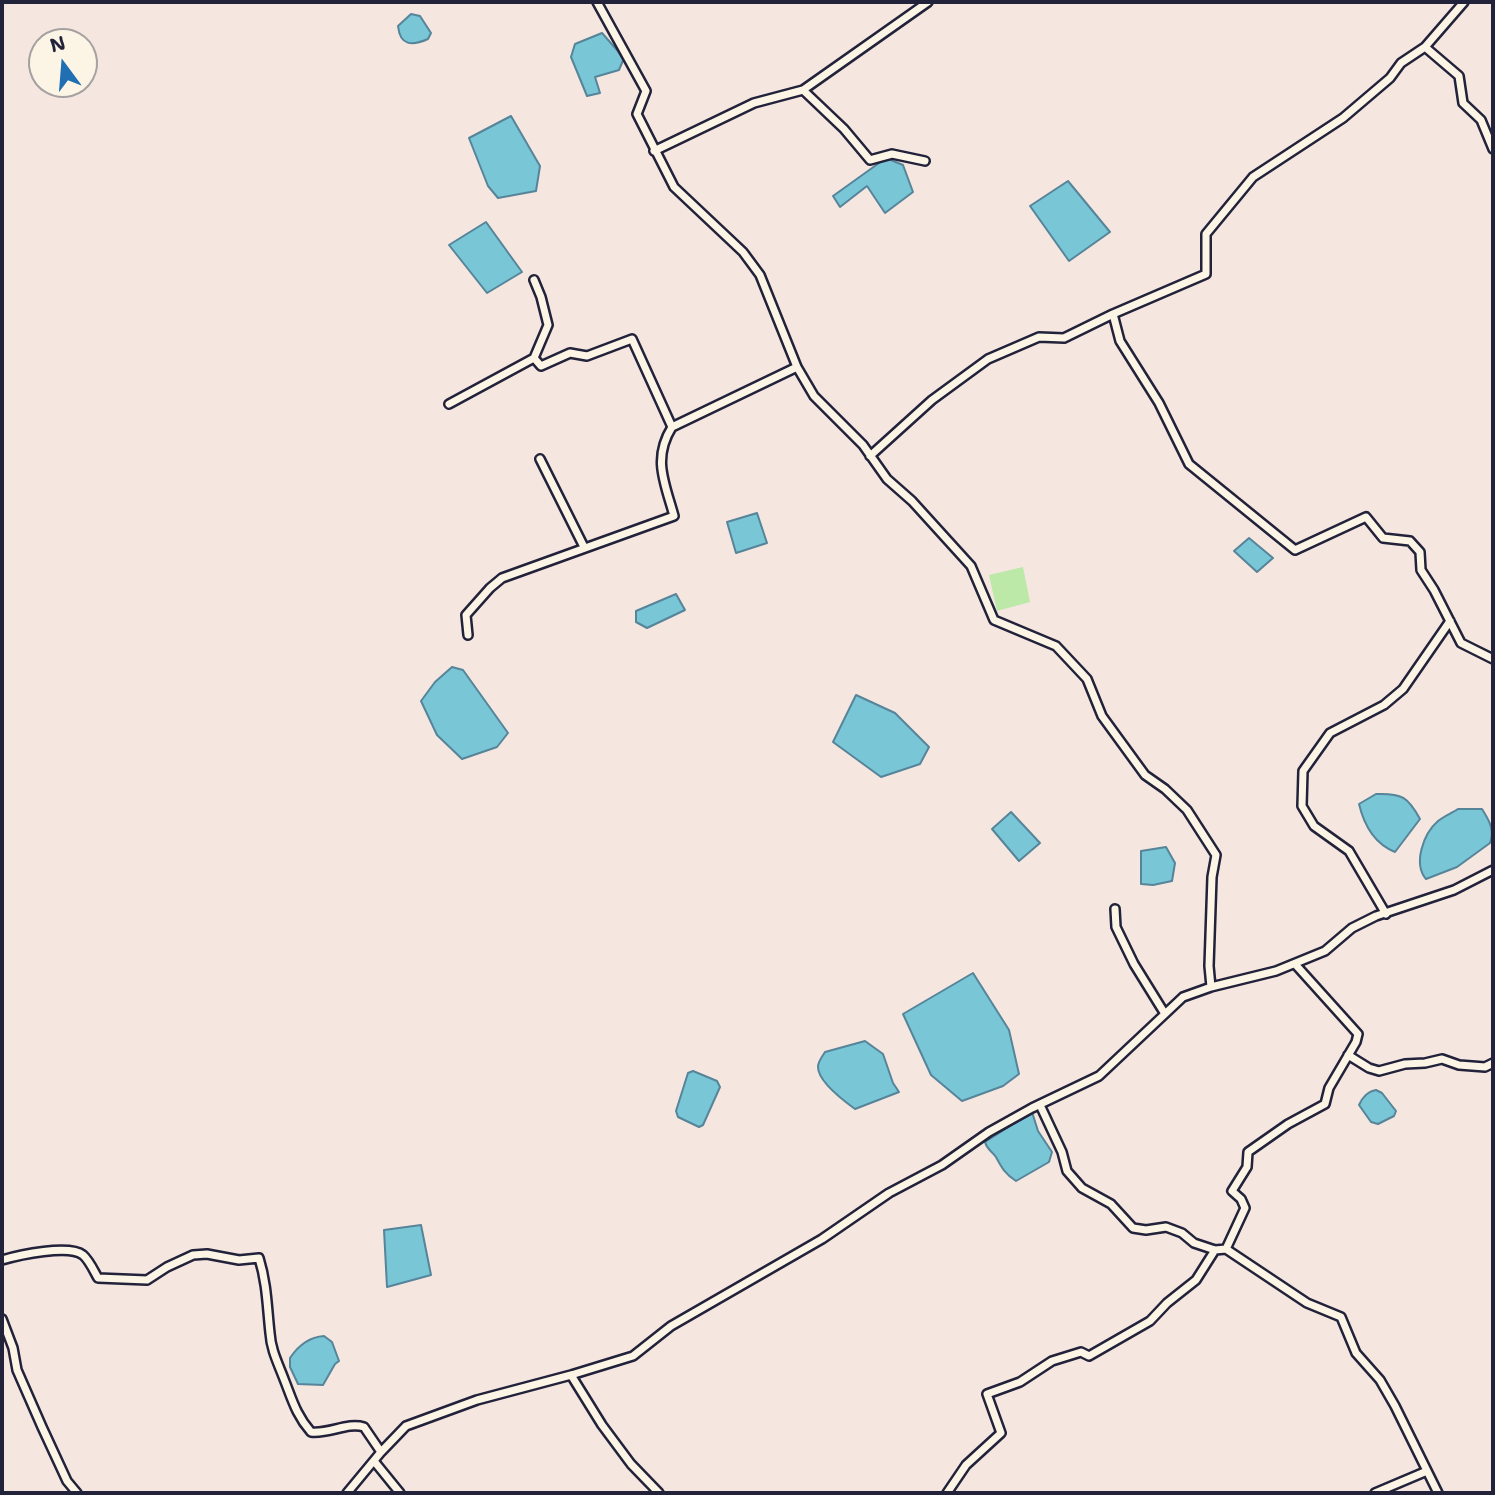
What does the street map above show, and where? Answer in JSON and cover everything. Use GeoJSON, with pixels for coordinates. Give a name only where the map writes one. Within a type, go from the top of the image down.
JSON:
{"type":"FeatureCollection","features":[{"type":"Feature","properties":{"kind":"street"},"geometry":{"type":"LineString","coordinates":[[597,2],[646,90],[637,114],[654,151],[674,187],[743,253],[760,275],[797,367],[814,396],[870,456],[887,479],[912,501],[971,566],[993,620],[1056,646],[1087,679],[1102,716],[1145,775],[1187,810],[1216,855],[1212,877],[1210,987]]}},
{"type":"Feature","properties":{"kind":"street"},"geometry":{"type":"LineString","coordinates":[[654,151],[754,103],[803,90],[928,2]]}},
{"type":"Feature","properties":{"kind":"street"},"geometry":{"type":"LineString","coordinates":[[870,456],[932,400],[988,359],[1039,337],[1064,338],[1206,274],[1206,234],[1254,177],[1343,118],[1390,78],[1401,63],[1425,47],[1464,2]]}},
{"type":"Feature","properties":{"kind":"street"},"geometry":{"type":"LineString","coordinates":[[1425,47],[1459,76],[1464,103],[1481,120],[1493,149]]}},
{"type":"Feature","properties":{"kind":"street"},"geometry":{"type":"LineString","coordinates":[[803,90],[844,129],[870,160],[892,154],[925,161]]}},
{"type":"Feature","properties":{"kind":"street"},"geometry":{"type":"LineString","coordinates":[[449,404],[534,358],[548,325],[534,280]]}},
{"type":"Feature","properties":{"kind":"street"},"geometry":{"type":"LineString","coordinates":[[1113,314],[1120,341],[1159,403],[1189,464],[1295,550],[1366,517],[1383,538],[1410,541],[1420,552],[1421,570],[1461,643],[1493,659]]}},
{"type":"Feature","properties":{"kind":"street"},"geometry":{"type":"LineString","coordinates":[[534,358],[541,366],[570,353],[587,356],[632,340],[672,427]]}},
{"type":"Feature","properties":{"kind":"street"},"geometry":{"type":"LineString","coordinates":[[468,635],[466,615],[502,578],[674,516],[660,462],[664,440],[672,427],[797,367]]}},
{"type":"Feature","properties":{"kind":"street"},"geometry":{"type":"LineString","coordinates":[[540,459],[584,547]]}},
{"type":"Feature","properties":{"kind":"street"},"geometry":{"type":"LineString","coordinates":[[1386,914],[1349,851],[1314,825],[1302,806],[1303,771],[1331,733],[1384,705],[1403,689],[1450,621]]}},
{"type":"Feature","properties":{"kind":"street"},"geometry":{"type":"LineString","coordinates":[[347,1493],[405,1426],[477,1400],[633,1356],[671,1326],[822,1240],[889,1193],[942,1165],[989,1132],[1099,1076],[1183,997],[1295,964],[1325,951],[1352,928],[1454,890],[1493,870]]}},
{"type":"Feature","properties":{"kind":"street"},"geometry":{"type":"LineString","coordinates":[[1115,909],[1116,927],[1134,964],[1165,1014]]}},
{"type":"Feature","properties":{"kind":"street"},"geometry":{"type":"LineString","coordinates":[[1226,1249],[1245,1208],[1241,1199],[1232,1191],[1247,1167],[1248,1152],[1288,1124],[1325,1104],[1329,1088],[1358,1034],[1295,964]]}},
{"type":"Feature","properties":{"kind":"street"},"geometry":{"type":"LineString","coordinates":[[1348,1055],[1379,1071],[1405,1063],[1425,1063],[1442,1059],[1459,1065],[1485,1067],[1493,1063]]}},
{"type":"Feature","properties":{"kind":"street"},"geometry":{"type":"LineString","coordinates":[[1040,1105],[1062,1152],[1067,1171],[1082,1188],[1111,1204],[1133,1228],[1146,1230],[1166,1227],[1181,1233],[1194,1243],[1215,1250],[1226,1249],[1307,1303],[1341,1317],[1356,1353],[1387,1392],[1438,1493]]}},
{"type":"Feature","properties":{"kind":"street"},"geometry":{"type":"LineString","coordinates":[[947,1493],[966,1465],[1001,1433],[987,1394],[1020,1382],[1052,1361],[1081,1352],[1089,1356],[1150,1321],[1167,1303],[1196,1280],[1215,1250]]}},
{"type":"Feature","properties":{"kind":"street"},"geometry":{"type":"LineString","coordinates":[[2,1260],[35,1252],[74,1251],[84,1255],[98,1278],[147,1280],[193,1255],[207,1254],[239,1260],[259,1258],[268,1301],[274,1358],[301,1420],[311,1432],[324,1433],[350,1426],[364,1427],[381,1452]]}},
{"type":"Feature","properties":{"kind":"street"},"geometry":{"type":"LineString","coordinates":[[2,1320],[37,1416],[67,1481],[77,1493]]}},
{"type":"Feature","properties":{"kind":"street"},"geometry":{"type":"LineString","coordinates":[[571,1375],[602,1425],[631,1464],[659,1493]]}},
{"type":"Feature","properties":{"kind":"street"},"geometry":{"type":"LineString","coordinates":[[373,1461],[400,1493]]}},
{"type":"Feature","properties":{"kind":"street"},"geometry":{"type":"LineString","coordinates":[[1375,1493],[1427,1471]]}},
{"type":"Feature","properties":{"kind":"green space"},"geometry":{"type":"Polygon","coordinates":[[[1023,567],[1030,602],[997,611],[989,575],[1023,567]]]}},
{"type":"Feature","properties":{"kind":"water"},"geometry":{"type":"Polygon","coordinates":[[[411,14],[420,16],[431,33],[428,39],[408,43],[401,37],[398,26],[411,14]]]}},
{"type":"Feature","properties":{"kind":"water"},"geometry":{"type":"Polygon","coordinates":[[[602,33],[624,58],[619,70],[595,77],[600,93],[587,96],[571,57],[575,44],[602,33]]]}},
{"type":"Feature","properties":{"kind":"water"},"geometry":{"type":"Polygon","coordinates":[[[511,116],[540,166],[536,191],[498,198],[488,186],[469,138],[511,116]]]}},
{"type":"Feature","properties":{"kind":"water"},"geometry":{"type":"Polygon","coordinates":[[[886,158],[903,165],[913,192],[885,213],[867,186],[840,207],[833,196],[886,158]]]}},
{"type":"Feature","properties":{"kind":"water"},"geometry":{"type":"Polygon","coordinates":[[[1068,181],[1110,232],[1069,261],[1030,206],[1068,181]]]}},
{"type":"Feature","properties":{"kind":"water"},"geometry":{"type":"Polygon","coordinates":[[[486,222],[522,272],[487,293],[449,245],[486,222]]]}},
{"type":"Feature","properties":{"kind":"water"},"geometry":{"type":"Polygon","coordinates":[[[757,513],[767,543],[736,553],[727,522],[757,513]]]}},
{"type":"Feature","properties":{"kind":"water"},"geometry":{"type":"Polygon","coordinates":[[[1249,538],[1273,558],[1257,572],[1234,551],[1249,538]]]}},
{"type":"Feature","properties":{"kind":"water"},"geometry":{"type":"Polygon","coordinates":[[[676,594],[685,610],[647,628],[636,622],[636,611],[676,594]]]}},
{"type":"Feature","properties":{"kind":"water"},"geometry":{"type":"Polygon","coordinates":[[[452,667],[463,670],[508,733],[497,747],[462,759],[437,735],[421,701],[435,682],[452,667]]]}},
{"type":"Feature","properties":{"kind":"water"},"geometry":{"type":"Polygon","coordinates":[[[856,695],[895,713],[929,747],[920,764],[881,777],[833,742],[856,695]]]}},
{"type":"Feature","properties":{"kind":"water"},"geometry":{"type":"Polygon","coordinates":[[[1376,794],[1392,794],[1403,798],[1420,819],[1395,852],[1376,839],[1361,812],[1359,804],[1376,794]]]}},
{"type":"Feature","properties":{"kind":"water"},"geometry":{"type":"Polygon","coordinates":[[[1458,809],[1482,809],[1492,829],[1490,843],[1457,867],[1426,879],[1420,865],[1424,841],[1438,821],[1458,809]]]}},
{"type":"Feature","properties":{"kind":"water"},"geometry":{"type":"Polygon","coordinates":[[[1011,812],[1040,843],[1019,861],[992,829],[1011,812]]]}},
{"type":"Feature","properties":{"kind":"water"},"geometry":{"type":"Polygon","coordinates":[[[1166,847],[1175,863],[1172,881],[1153,885],[1141,884],[1141,851],[1166,847]]]}},
{"type":"Feature","properties":{"kind":"water"},"geometry":{"type":"Polygon","coordinates":[[[973,973],[1009,1030],[1019,1074],[1003,1086],[962,1101],[931,1075],[903,1014],[973,973]]]}},
{"type":"Feature","properties":{"kind":"water"},"geometry":{"type":"Polygon","coordinates":[[[865,1041],[883,1054],[899,1092],[855,1109],[827,1085],[819,1073],[818,1065],[825,1052],[865,1041]]]}},
{"type":"Feature","properties":{"kind":"water"},"geometry":{"type":"Polygon","coordinates":[[[693,1071],[717,1081],[720,1087],[703,1125],[699,1127],[678,1117],[676,1111],[688,1073],[693,1071]]]}},
{"type":"Feature","properties":{"kind":"water"},"geometry":{"type":"Polygon","coordinates":[[[1376,1090],[1382,1093],[1396,1111],[1394,1116],[1378,1124],[1371,1122],[1359,1105],[1366,1095],[1376,1090]]]}},
{"type":"Feature","properties":{"kind":"water"},"geometry":{"type":"Polygon","coordinates":[[[1032,1112],[1038,1131],[1052,1152],[1049,1162],[1016,1181],[1004,1170],[985,1142],[1032,1112]]]}},
{"type":"Feature","properties":{"kind":"water"},"geometry":{"type":"Polygon","coordinates":[[[421,1225],[431,1275],[387,1287],[384,1230],[421,1225]]]}},
{"type":"Feature","properties":{"kind":"water"},"geometry":{"type":"Polygon","coordinates":[[[324,1336],[332,1342],[339,1361],[323,1385],[298,1384],[290,1367],[290,1358],[304,1343],[324,1336]]]}}]}
